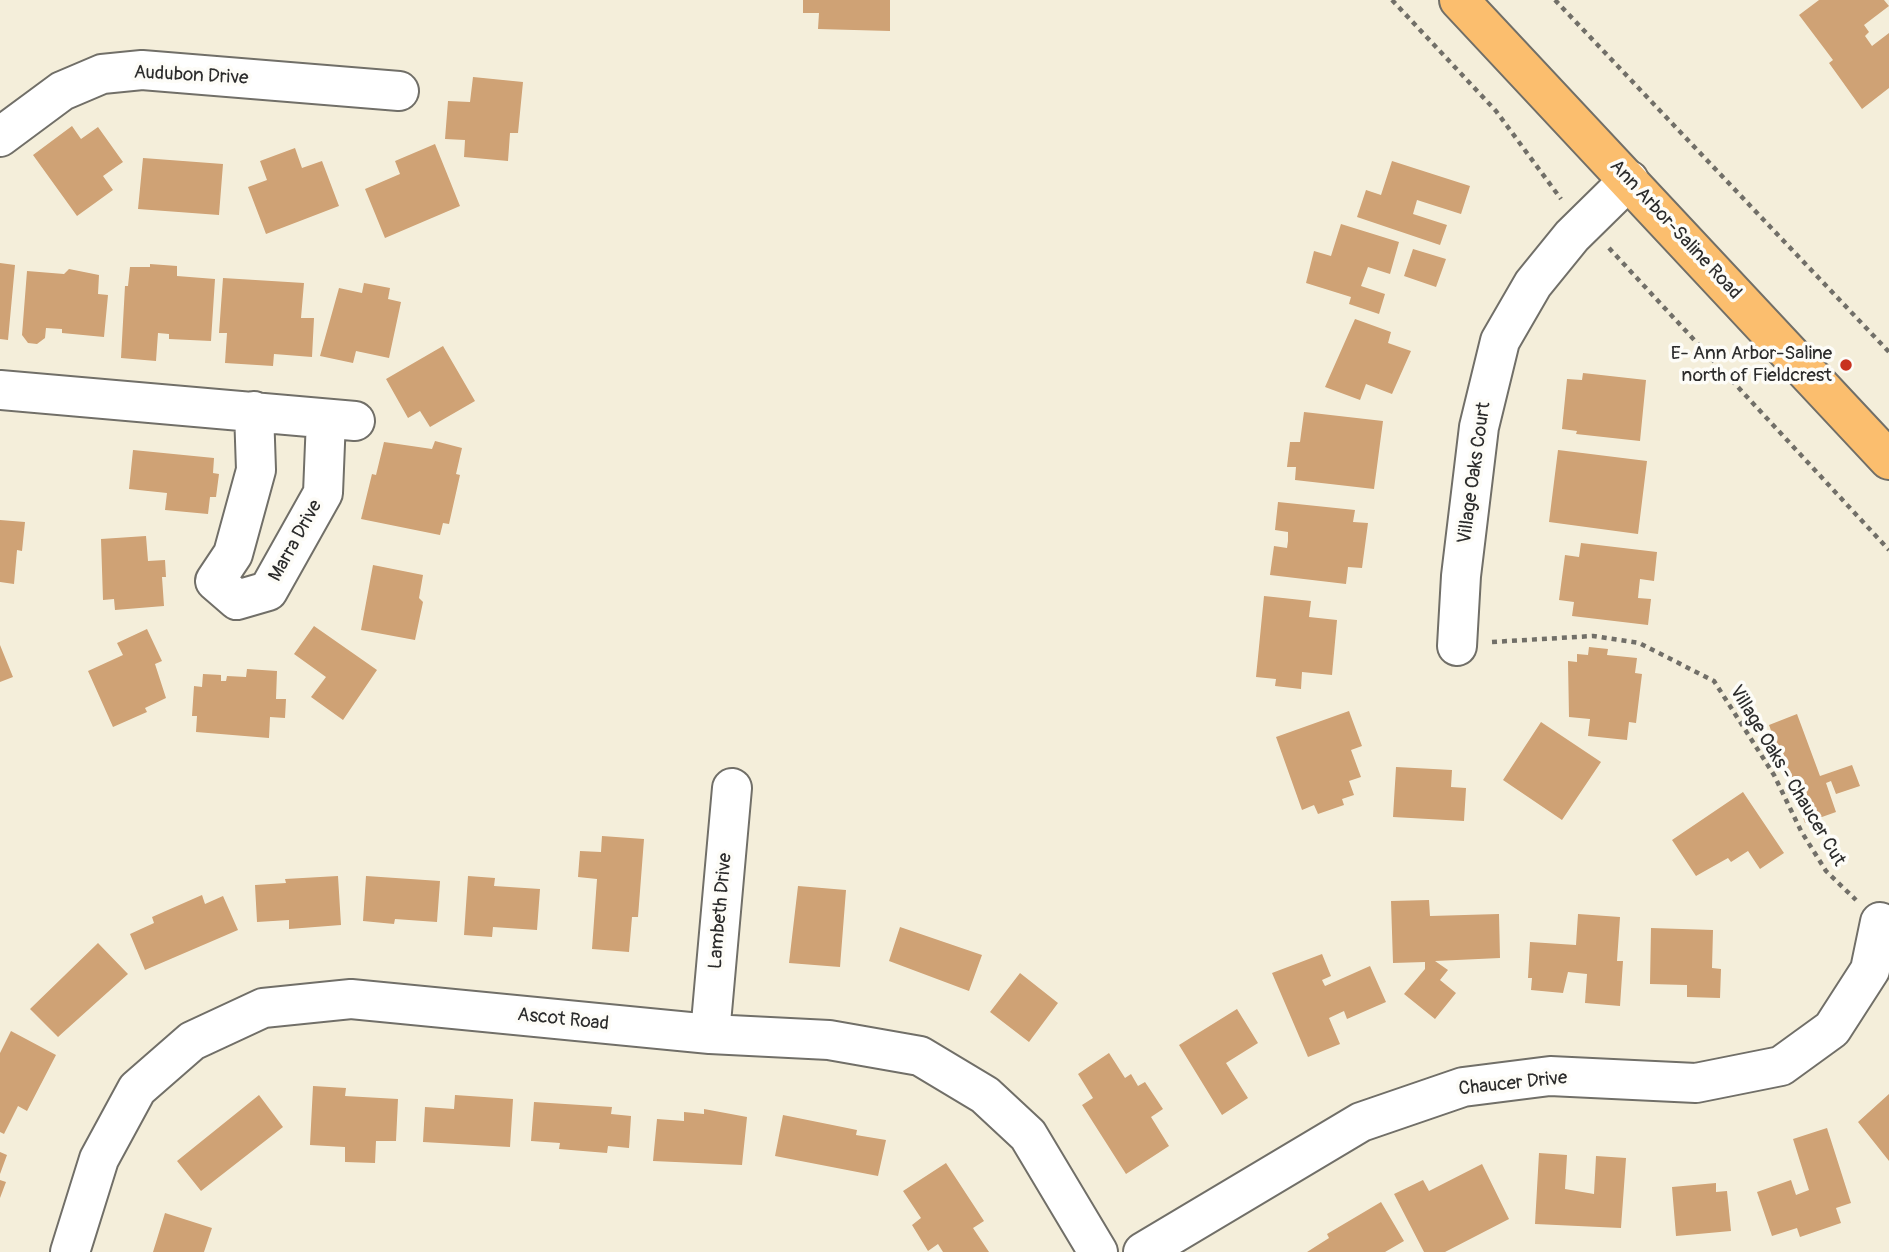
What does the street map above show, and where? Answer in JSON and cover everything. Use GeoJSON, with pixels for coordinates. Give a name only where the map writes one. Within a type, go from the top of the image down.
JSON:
{"type":"FeatureCollection","features":[{"type":"Feature","properties":{"kind":"main road","name":"Ann Arbor-Saline Road"},"geometry":{"type":"LineString","coordinates":[[1459,0],[1889,460]]}},
{"type":"Feature","properties":{"kind":"street","name":"Audubon Drive"},"geometry":{"type":"LineString","coordinates":[[0,136],[62,91],[102,74],[142,70],[399,91]]}},
{"type":"Feature","properties":{"kind":"street","name":"Village Oaks Court"},"geometry":{"type":"LineString","coordinates":[[1457,646],[1461,576],[1479,427],[1500,341],[1541,275],[1572,236],[1629,180]]}},
{"type":"Feature","properties":{"kind":"street","name":"Marra Drive"},"geometry":{"type":"LineString","coordinates":[[0,390],[254,411],[341,420],[323,493],[268,591],[237,600],[215,581],[233,554],[256,470],[254,411]]}},
{"type":"Feature","properties":{"kind":"street","name":"Lambeth Drive"},"geometry":{"type":"LineString","coordinates":[[710,1034],[732,788]]}},
{"type":"Feature","properties":{"kind":"street","name":"Chaucer Drive"},"geometry":{"type":"LineString","coordinates":[[1143,1252],[1361,1122],[1463,1087],[1550,1076],[1696,1083],[1780,1066],[1832,1029],[1870,970],[1880,922]]}},
{"type":"Feature","properties":{"kind":"street","name":"Ascot Road"},"geometry":{"type":"LineString","coordinates":[[70,1252],[99,1159],[137,1089],[192,1041],[263,1008],[351,999],[710,1034],[829,1040],[920,1056],[985,1095],[1028,1135],[1098,1252]]}},
{"type":"Feature","properties":{"kind":"path"},"geometry":{"type":"LineString","coordinates":[[1392,0],[1496,111],[1555,194],[1567,206]]}},
{"type":"Feature","properties":{"kind":"path"},"geometry":{"type":"LineString","coordinates":[[1555,0],[1889,352]]}},
{"type":"Feature","properties":{"kind":"path"},"geometry":{"type":"LineString","coordinates":[[1610,250],[1889,550]]}},
{"type":"Feature","properties":{"kind":"path","name":"Village Oaks - Chaucer Cut"},"geometry":{"type":"LineString","coordinates":[[1457,646],[1593,635],[1639,643],[1714,681],[1774,775],[1801,831],[1826,871],[1880,922]]}},
{"type":"Feature","properties":{"kind":"building"},"geometry":{"type":"Polygon","coordinates":[[[803,0],[890,0],[890,31],[818,29],[819,13],[803,13],[803,0]]]}},
{"type":"Feature","properties":{"kind":"building"},"geometry":{"type":"Polygon","coordinates":[[[1819,0],[1884,0],[1889,6],[1864,25],[1869,32],[1865,36],[1872,46],[1889,33],[1889,88],[1862,109],[1829,63],[1833,60],[1799,15],[1819,0]]]}},
{"type":"Feature","properties":{"kind":"building"},"geometry":{"type":"Polygon","coordinates":[[[473,77],[523,82],[518,133],[510,133],[508,161],[464,157],[465,140],[445,139],[448,101],[470,102],[473,77]]]}},
{"type":"Feature","properties":{"kind":"building"},"geometry":{"type":"Polygon","coordinates":[[[72,126],[81,139],[98,127],[123,162],[103,176],[113,190],[77,216],[33,155],[72,126]]]}},
{"type":"Feature","properties":{"kind":"building"},"geometry":{"type":"Polygon","coordinates":[[[435,144],[460,206],[385,238],[365,189],[400,174],[395,161],[435,144]]]}},
{"type":"Feature","properties":{"kind":"building"},"geometry":{"type":"Polygon","coordinates":[[[295,148],[302,168],[322,161],[339,206],[266,234],[248,187],[267,180],[260,161],[295,148]]]}},
{"type":"Feature","properties":{"kind":"building"},"geometry":{"type":"Polygon","coordinates":[[[143,158],[223,164],[219,215],[138,209],[143,158]]]}},
{"type":"Feature","properties":{"kind":"building"},"geometry":{"type":"Polygon","coordinates":[[[1392,161],[1470,186],[1461,214],[1417,200],[1413,214],[1447,225],[1440,245],[1357,217],[1366,190],[1381,195],[1392,161]]]}},
{"type":"Feature","properties":{"kind":"building"},"geometry":{"type":"Polygon","coordinates":[[[1341,224],[1399,242],[1390,274],[1368,267],[1361,286],[1385,294],[1379,314],[1349,304],[1351,297],[1306,283],[1314,251],[1331,256],[1341,224]]]}},
{"type":"Feature","properties":{"kind":"building"},"geometry":{"type":"Polygon","coordinates":[[[1413,249],[1446,259],[1436,287],[1404,276],[1413,249]]]}},
{"type":"Feature","properties":{"kind":"building"},"geometry":{"type":"Polygon","coordinates":[[[0,263],[15,265],[8,340],[0,339],[0,263]]]}},
{"type":"Feature","properties":{"kind":"building"},"geometry":{"type":"Polygon","coordinates":[[[150,264],[177,266],[177,276],[215,279],[211,341],[169,339],[169,334],[158,333],[156,361],[121,358],[125,286],[128,286],[130,267],[150,267],[150,264]]]}},
{"type":"Feature","properties":{"kind":"building"},"geometry":{"type":"Polygon","coordinates":[[[69,269],[99,275],[98,294],[108,295],[104,337],[62,333],[62,329],[46,328],[45,338],[37,344],[28,343],[22,335],[27,271],[64,274],[69,269]]]}},
{"type":"Feature","properties":{"kind":"building"},"geometry":{"type":"Polygon","coordinates":[[[223,278],[304,283],[301,318],[314,318],[312,357],[274,354],[273,366],[225,363],[227,333],[219,333],[223,278]]]}},
{"type":"Feature","properties":{"kind":"building"},"geometry":{"type":"Polygon","coordinates":[[[364,283],[390,288],[388,299],[401,302],[389,358],[356,351],[353,363],[320,356],[339,288],[362,293],[364,283]]]}},
{"type":"Feature","properties":{"kind":"building"},"geometry":{"type":"Polygon","coordinates":[[[1355,319],[1391,332],[1388,343],[1411,351],[1392,394],[1366,384],[1360,400],[1325,387],[1355,319]]]}},
{"type":"Feature","properties":{"kind":"building"},"geometry":{"type":"Polygon","coordinates":[[[443,346],[475,401],[430,427],[420,411],[408,418],[386,379],[443,346]]]}},
{"type":"Feature","properties":{"kind":"building"},"geometry":{"type":"Polygon","coordinates":[[[1583,373],[1646,380],[1640,441],[1576,434],[1577,431],[1562,429],[1567,379],[1582,380],[1583,373]]]}},
{"type":"Feature","properties":{"kind":"building"},"geometry":{"type":"Polygon","coordinates":[[[1304,412],[1383,421],[1374,489],[1295,480],[1296,467],[1287,467],[1290,442],[1300,442],[1304,412]]]}},
{"type":"Feature","properties":{"kind":"building"},"geometry":{"type":"Polygon","coordinates":[[[435,441],[462,448],[456,474],[460,475],[449,524],[443,523],[440,535],[361,519],[372,474],[376,475],[384,442],[432,449],[435,441]]]}},
{"type":"Feature","properties":{"kind":"building"},"geometry":{"type":"Polygon","coordinates":[[[133,450],[214,458],[213,473],[219,474],[216,497],[210,497],[208,514],[165,510],[167,493],[129,489],[133,450]]]}},
{"type":"Feature","properties":{"kind":"building"},"geometry":{"type":"Polygon","coordinates":[[[1558,450],[1647,461],[1638,534],[1549,522],[1558,450]]]}},
{"type":"Feature","properties":{"kind":"building"},"geometry":{"type":"Polygon","coordinates":[[[1278,502],[1355,510],[1353,522],[1368,523],[1362,568],[1348,567],[1346,584],[1270,575],[1274,546],[1287,548],[1288,541],[1288,532],[1275,530],[1278,502]]]}},
{"type":"Feature","properties":{"kind":"building"},"geometry":{"type":"Polygon","coordinates":[[[0,520],[25,522],[22,551],[17,550],[14,584],[0,582],[0,520]]]}},
{"type":"Feature","properties":{"kind":"building"},"geometry":{"type":"Polygon","coordinates":[[[146,536],[148,561],[165,560],[166,577],[162,577],[164,606],[115,610],[114,599],[103,600],[101,539],[146,536]]]}},
{"type":"Feature","properties":{"kind":"building"},"geometry":{"type":"Polygon","coordinates":[[[1581,543],[1657,552],[1654,581],[1640,579],[1638,598],[1651,599],[1648,625],[1572,616],[1574,602],[1559,600],[1565,555],[1579,557],[1581,543]]]}},
{"type":"Feature","properties":{"kind":"building"},"geometry":{"type":"Polygon","coordinates":[[[373,565],[423,575],[419,598],[423,602],[415,640],[361,630],[373,565]]]}},
{"type":"Feature","properties":{"kind":"building"},"geometry":{"type":"Polygon","coordinates":[[[1264,596],[1311,601],[1309,617],[1337,620],[1332,675],[1302,672],[1301,689],[1275,686],[1276,679],[1256,677],[1264,596]]]}},
{"type":"Feature","properties":{"kind":"building"},"geometry":{"type":"Polygon","coordinates":[[[314,626],[377,670],[343,720],[311,697],[326,677],[294,654],[314,626]]]}},
{"type":"Feature","properties":{"kind":"building"},"geometry":{"type":"Polygon","coordinates":[[[147,629],[162,661],[155,664],[166,698],[145,708],[147,712],[113,727],[88,671],[123,655],[117,643],[147,629]]]}},
{"type":"Feature","properties":{"kind":"building"},"geometry":{"type":"Polygon","coordinates":[[[0,645],[13,677],[0,682],[0,645]]]}},
{"type":"Feature","properties":{"kind":"building"},"geometry":{"type":"Polygon","coordinates":[[[1589,647],[1608,649],[1607,655],[1637,658],[1635,673],[1642,674],[1636,723],[1629,722],[1627,740],[1588,736],[1590,719],[1569,717],[1568,661],[1577,662],[1577,654],[1588,655],[1589,647]]]}},
{"type":"Feature","properties":{"kind":"building"},"geometry":{"type":"Polygon","coordinates":[[[247,669],[277,671],[276,699],[286,699],[285,718],[270,717],[269,738],[196,732],[197,716],[192,716],[194,686],[202,687],[203,674],[221,675],[221,681],[226,681],[227,676],[246,677],[247,669]]]}},
{"type":"Feature","properties":{"kind":"building"},"geometry":{"type":"Polygon","coordinates":[[[1349,711],[1362,746],[1351,750],[1361,777],[1349,781],[1354,795],[1342,799],[1344,805],[1318,814],[1314,805],[1302,810],[1276,737],[1349,711]]]}},
{"type":"Feature","properties":{"kind":"building"},"geometry":{"type":"Polygon","coordinates":[[[1797,714],[1820,776],[1852,765],[1860,786],[1836,794],[1831,781],[1826,783],[1836,812],[1805,823],[1769,725],[1797,714]]]}},
{"type":"Feature","properties":{"kind":"building"},"geometry":{"type":"Polygon","coordinates":[[[1541,722],[1601,762],[1562,820],[1503,780],[1541,722]]]}},
{"type":"Feature","properties":{"kind":"building"},"geometry":{"type":"Polygon","coordinates":[[[1396,767],[1452,770],[1451,787],[1466,788],[1464,821],[1393,817],[1396,767]]]}},
{"type":"Feature","properties":{"kind":"building"},"geometry":{"type":"Polygon","coordinates":[[[1743,792],[1784,853],[1760,869],[1748,851],[1731,862],[1728,858],[1696,876],[1672,840],[1743,792]]]}},
{"type":"Feature","properties":{"kind":"building"},"geometry":{"type":"Polygon","coordinates":[[[602,836],[644,839],[638,917],[632,917],[629,952],[592,949],[597,879],[578,877],[580,851],[601,852],[602,836]]]}},
{"type":"Feature","properties":{"kind":"building"},"geometry":{"type":"Polygon","coordinates":[[[338,876],[341,925],[289,929],[289,920],[257,922],[255,885],[286,883],[285,879],[338,876]]]}},
{"type":"Feature","properties":{"kind":"building"},"geometry":{"type":"Polygon","coordinates":[[[366,876],[440,881],[437,922],[395,919],[394,924],[363,921],[366,876]]]}},
{"type":"Feature","properties":{"kind":"building"},"geometry":{"type":"Polygon","coordinates":[[[468,876],[495,878],[494,886],[540,889],[537,930],[493,927],[492,937],[464,935],[468,876]]]}},
{"type":"Feature","properties":{"kind":"building"},"geometry":{"type":"Polygon","coordinates":[[[798,886],[846,890],[840,967],[789,963],[798,886]]]}},
{"type":"Feature","properties":{"kind":"building"},"geometry":{"type":"Polygon","coordinates":[[[202,895],[205,904],[223,896],[238,930],[145,970],[130,934],[154,923],[152,917],[202,895]]]}},
{"type":"Feature","properties":{"kind":"building"},"geometry":{"type":"Polygon","coordinates":[[[1429,900],[1430,916],[1499,914],[1500,958],[1435,961],[1448,970],[1440,980],[1456,993],[1435,1019],[1404,994],[1425,969],[1425,962],[1393,963],[1391,901],[1429,900]]]}},
{"type":"Feature","properties":{"kind":"building"},"geometry":{"type":"Polygon","coordinates":[[[1578,914],[1620,917],[1617,961],[1623,961],[1620,1006],[1585,1003],[1587,974],[1568,972],[1563,993],[1531,990],[1532,978],[1528,978],[1530,942],[1576,945],[1578,914]]]}},
{"type":"Feature","properties":{"kind":"building"},"geometry":{"type":"Polygon","coordinates":[[[900,927],[982,955],[969,991],[889,961],[900,927]]]}},
{"type":"Feature","properties":{"kind":"building"},"geometry":{"type":"Polygon","coordinates":[[[1651,928],[1713,930],[1712,968],[1721,969],[1720,998],[1687,997],[1687,985],[1650,984],[1651,928]]]}},
{"type":"Feature","properties":{"kind":"building"},"geometry":{"type":"Polygon","coordinates":[[[98,943],[128,974],[58,1037],[30,1009],[98,943]]]}},
{"type":"Feature","properties":{"kind":"building"},"geometry":{"type":"Polygon","coordinates":[[[1322,954],[1331,976],[1322,980],[1325,986],[1370,966],[1386,1002],[1347,1019],[1344,1011],[1329,1018],[1340,1044],[1308,1057],[1272,973],[1322,954]]]}},
{"type":"Feature","properties":{"kind":"building"},"geometry":{"type":"Polygon","coordinates":[[[1020,973],[1058,1003],[1029,1042],[990,1012],[1020,973]]]}},
{"type":"Feature","properties":{"kind":"building"},"geometry":{"type":"Polygon","coordinates":[[[1237,1009],[1258,1043],[1226,1063],[1248,1098],[1222,1115],[1179,1045],[1237,1009]]]}},
{"type":"Feature","properties":{"kind":"building"},"geometry":{"type":"Polygon","coordinates":[[[11,1031],[56,1055],[27,1111],[18,1106],[4,1134],[0,1132],[0,1053],[11,1031]]]}},
{"type":"Feature","properties":{"kind":"building"},"geometry":{"type":"Polygon","coordinates":[[[1109,1053],[1125,1078],[1131,1074],[1138,1086],[1145,1082],[1163,1109],[1151,1117],[1169,1146],[1126,1174],[1082,1105],[1093,1098],[1078,1074],[1109,1053]]]}},
{"type":"Feature","properties":{"kind":"building"},"geometry":{"type":"Polygon","coordinates":[[[313,1086],[346,1088],[345,1096],[398,1099],[396,1141],[376,1141],[375,1163],[345,1162],[345,1147],[310,1145],[313,1086]]]}},
{"type":"Feature","properties":{"kind":"building"},"geometry":{"type":"Polygon","coordinates":[[[1889,1094],[1889,1161],[1858,1122],[1889,1094]]]}},
{"type":"Feature","properties":{"kind":"building"},"geometry":{"type":"Polygon","coordinates":[[[259,1095],[283,1127],[201,1191],[177,1161],[259,1095]]]}},
{"type":"Feature","properties":{"kind":"building"},"geometry":{"type":"Polygon","coordinates":[[[455,1095],[513,1099],[510,1147],[423,1142],[425,1107],[454,1109],[455,1095]]]}},
{"type":"Feature","properties":{"kind":"building"},"geometry":{"type":"Polygon","coordinates":[[[534,1102],[612,1107],[611,1114],[631,1116],[629,1148],[608,1146],[607,1153],[559,1149],[560,1143],[531,1141],[534,1102]]]}},
{"type":"Feature","properties":{"kind":"building"},"geometry":{"type":"Polygon","coordinates":[[[704,1109],[747,1117],[742,1165],[653,1161],[657,1119],[684,1121],[684,1112],[704,1114],[704,1109]]]}},
{"type":"Feature","properties":{"kind":"building"},"geometry":{"type":"Polygon","coordinates":[[[783,1115],[857,1130],[856,1135],[886,1140],[878,1176],[775,1156],[783,1115]]]}},
{"type":"Feature","properties":{"kind":"building"},"geometry":{"type":"Polygon","coordinates":[[[1827,1128],[1851,1203],[1836,1208],[1841,1223],[1800,1237],[1797,1228],[1772,1236],[1757,1192],[1791,1180],[1796,1195],[1809,1190],[1793,1139],[1827,1128]]]}},
{"type":"Feature","properties":{"kind":"building"},"geometry":{"type":"Polygon","coordinates":[[[0,1152],[7,1155],[0,1174],[0,1152]]]}},
{"type":"Feature","properties":{"kind":"building"},"geometry":{"type":"Polygon","coordinates":[[[1539,1153],[1567,1155],[1565,1189],[1594,1194],[1596,1156],[1626,1158],[1621,1228],[1535,1224],[1539,1153]]]}},
{"type":"Feature","properties":{"kind":"building"},"geometry":{"type":"Polygon","coordinates":[[[946,1163],[984,1221],[973,1228],[989,1252],[943,1252],[938,1244],[928,1251],[912,1225],[921,1218],[903,1191],[946,1163]]]}},
{"type":"Feature","properties":{"kind":"building"},"geometry":{"type":"Polygon","coordinates":[[[1482,1164],[1509,1219],[1445,1252],[1424,1252],[1394,1194],[1423,1180],[1429,1191],[1482,1164]]]}},
{"type":"Feature","properties":{"kind":"building"},"geometry":{"type":"Polygon","coordinates":[[[0,1180],[6,1182],[0,1198],[0,1180]]]}},
{"type":"Feature","properties":{"kind":"building"},"geometry":{"type":"Polygon","coordinates":[[[1716,1183],[1716,1192],[1727,1191],[1731,1231],[1676,1236],[1672,1187],[1716,1183]]]}},
{"type":"Feature","properties":{"kind":"building"},"geometry":{"type":"Polygon","coordinates":[[[1381,1202],[1404,1241],[1385,1252],[1307,1252],[1329,1238],[1327,1234],[1381,1202]]]}},
{"type":"Feature","properties":{"kind":"building"},"geometry":{"type":"Polygon","coordinates":[[[165,1213],[212,1228],[204,1252],[153,1252],[165,1213]]]}},
{"type":"Feature","properties":{"kind":"place","name":"E- Ann Arbor-Saline north of Fieldcrest"},"geometry":{"type":"Point","coordinates":[1846,365]}}]}
